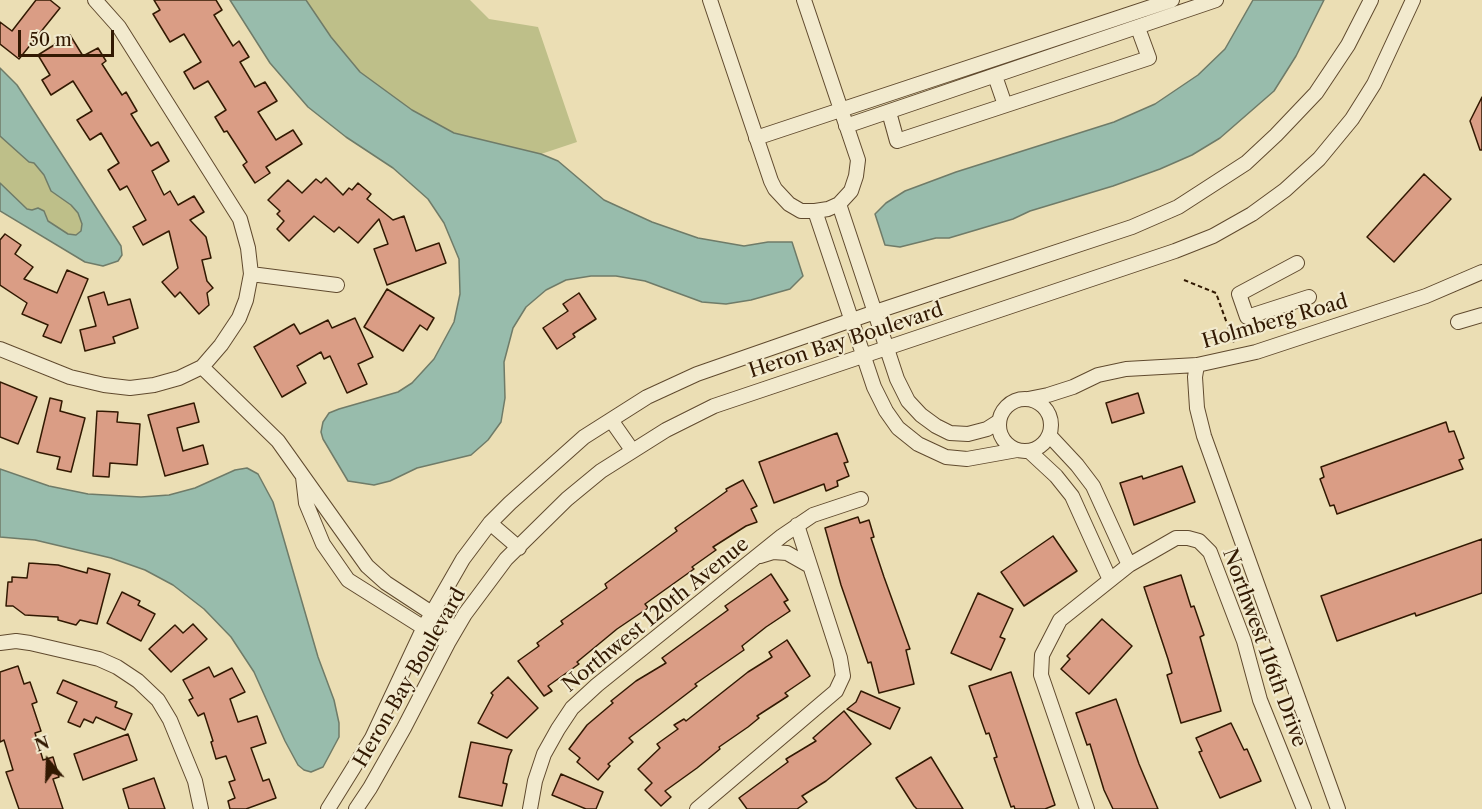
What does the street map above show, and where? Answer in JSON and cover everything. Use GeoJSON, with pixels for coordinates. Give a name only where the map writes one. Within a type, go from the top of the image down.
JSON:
{"type":"FeatureCollection","features":[{"type":"Feature","properties":{"kind":"street"},"geometry":{"type":"LineString","coordinates":[[0,349],[70,377],[104,385],[130,388],[154,385],[179,378],[202,367],[221,345],[239,318],[251,274],[248,248],[240,219],[119,27],[95,0]]}},
{"type":"Feature","properties":{"kind":"street"},"geometry":{"type":"LineString","coordinates":[[710,0],[775,189],[789,204],[801,211],[815,211],[839,204],[851,191],[858,160],[804,0]]}},
{"type":"Feature","properties":{"kind":"street"},"geometry":{"type":"LineString","coordinates":[[756,138],[1172,0]]}},
{"type":"Feature","properties":{"kind":"street"},"geometry":{"type":"LineString","coordinates":[[846,126],[1216,0]]}},
{"type":"Feature","properties":{"kind":"street","name":"Heron Bay Boulevard"},"geometry":{"type":"LineString","coordinates":[[328,809],[372,738],[431,613],[463,559],[490,523],[547,468],[584,437],[647,397],[697,374],[1132,227],[1178,207],[1246,163],[1316,93],[1348,45],[1371,0]]}},
{"type":"Feature","properties":{"kind":"street","name":"Heron Bay Boulevard"},"geometry":{"type":"LineString","coordinates":[[356,809],[404,728],[456,629],[496,572],[567,499],[602,471],[632,450],[714,406],[836,363],[864,356],[1175,251],[1213,236],[1252,214],[1285,190],[1319,159],[1352,118],[1374,84],[1413,0]]}},
{"type":"Feature","properties":{"kind":"street"},"geometry":{"type":"LineString","coordinates":[[889,112],[897,141],[1149,58],[1138,28]]}},
{"type":"Feature","properties":{"kind":"street"},"geometry":{"type":"LineString","coordinates":[[995,76],[1005,105]]}},
{"type":"Feature","properties":{"kind":"street"},"geometry":{"type":"LineString","coordinates":[[815,211],[874,387],[898,428],[918,444],[946,457],[967,459],[1023,451],[1044,442],[1049,435],[1050,419],[1042,405],[1028,399],[1012,402],[1005,407],[998,422],[987,429],[968,434],[950,432],[936,426],[921,416],[908,401],[897,379],[839,204]]}},
{"type":"Feature","properties":{"kind":"street"},"geometry":{"type":"LineString","coordinates":[[1297,263],[1239,294],[1247,317],[1309,297]]}},
{"type":"Feature","properties":{"kind":"street","name":"Holmberg Road"},"geometry":{"type":"LineString","coordinates":[[1028,399],[1073,387],[1098,375],[1126,369],[1197,364],[1256,352],[1426,296],[1482,272]]}},
{"type":"Feature","properties":{"kind":"street"},"geometry":{"type":"LineString","coordinates":[[251,274],[337,285]]}},
{"type":"Feature","properties":{"kind":"street"},"geometry":{"type":"LineString","coordinates":[[1458,322],[1482,315]]}},
{"type":"Feature","properties":{"kind":"street"},"geometry":{"type":"LineString","coordinates":[[1197,364],[1195,377],[1197,408],[1204,436],[1338,809]]}},
{"type":"Feature","properties":{"kind":"street"},"geometry":{"type":"LineString","coordinates":[[202,367],[278,441],[367,566],[386,583],[456,629]]}},
{"type":"Feature","properties":{"kind":"street","name":"Holmberg Road"},"geometry":{"type":"LineString","coordinates":[[1050,419],[1061,399],[1073,387]]}},
{"type":"Feature","properties":{"kind":"street"},"geometry":{"type":"LineString","coordinates":[[611,420],[632,450]]}},
{"type":"Feature","properties":{"kind":"street"},"geometry":{"type":"LineString","coordinates":[[998,422],[1001,437],[1005,443],[1023,451],[1056,476],[1072,496],[1110,580]]}},
{"type":"Feature","properties":{"kind":"street"},"geometry":{"type":"LineString","coordinates":[[1049,435],[1088,479],[1106,512],[1129,565]]}},
{"type":"Feature","properties":{"kind":"street"},"geometry":{"type":"LineString","coordinates":[[303,475],[306,503],[323,544],[348,580],[448,643]]}},
{"type":"Feature","properties":{"kind":"street","name":"Northwest 120th Avenue"},"geometry":{"type":"LineString","coordinates":[[530,809],[535,781],[544,754],[572,708],[797,525],[813,516],[861,499]]}},
{"type":"Feature","properties":{"kind":"street"},"geometry":{"type":"LineString","coordinates":[[1084,522],[1106,512]]}},
{"type":"Feature","properties":{"kind":"street"},"geometry":{"type":"LineString","coordinates":[[490,523],[519,548]]}},
{"type":"Feature","properties":{"kind":"street"},"geometry":{"type":"LineString","coordinates":[[697,809],[836,691],[843,676],[840,658],[797,525]]}},
{"type":"Feature","properties":{"kind":"street","name":"Northwest 116th Drive"},"geometry":{"type":"LineString","coordinates":[[1087,809],[1041,675],[1042,655],[1060,620],[1129,565],[1176,538],[1188,538],[1199,541],[1210,552],[1244,641],[1260,700],[1304,809]]}},
{"type":"Feature","properties":{"kind":"street"},"geometry":{"type":"LineString","coordinates":[[334,560],[352,544]]}},
{"type":"Feature","properties":{"kind":"street"},"geometry":{"type":"LineString","coordinates":[[758,556],[773,552],[787,553],[810,566]]}},
{"type":"Feature","properties":{"kind":"street"},"geometry":{"type":"LineString","coordinates":[[0,643],[16,641],[30,643],[99,659],[117,667],[138,681],[158,700],[170,720],[195,780],[201,809]]}},
{"type":"Feature","properties":{"kind":"path"},"geometry":{"type":"LineString","coordinates":[[1184,280],[1216,293],[1234,343]]}},
{"type":"Feature","properties":{"kind":"green space"},"geometry":{"type":"Polygon","coordinates":[[[306,0],[470,0],[489,19],[538,27],[577,142],[541,154],[454,133],[412,110],[360,72],[331,37],[306,0]]]}},
{"type":"Feature","properties":{"kind":"green space"},"geometry":{"type":"Polygon","coordinates":[[[0,136],[34,163],[44,175],[51,191],[78,213],[82,224],[81,231],[76,235],[68,234],[27,209],[0,183],[0,136]]]}},
{"type":"Feature","properties":{"kind":"shaded area"},"geometry":{"type":"Polygon","coordinates":[[[230,0],[306,0],[331,37],[360,72],[412,110],[454,133],[541,154],[558,161],[604,200],[652,222],[698,238],[744,246],[768,242],[792,242],[803,276],[790,289],[751,300],[726,304],[702,302],[645,281],[616,276],[591,276],[566,280],[546,290],[526,307],[513,328],[504,362],[505,398],[501,422],[488,440],[471,455],[417,468],[390,481],[374,485],[348,481],[323,439],[321,432],[323,422],[329,413],[339,409],[398,392],[412,383],[434,359],[454,322],[460,294],[459,259],[444,223],[428,199],[393,168],[346,137],[308,107],[270,63],[230,0]]]}},
{"type":"Feature","properties":{"kind":"shaded area"},"geometry":{"type":"Polygon","coordinates":[[[1253,0],[1324,0],[1296,56],[1274,91],[1220,138],[1192,155],[1160,169],[1030,211],[1013,219],[949,238],[936,238],[900,247],[885,245],[875,214],[886,203],[905,191],[956,172],[1114,122],[1155,104],[1198,75],[1225,49],[1253,0]]]}},
{"type":"Feature","properties":{"kind":"shaded area"},"geometry":{"type":"Polygon","coordinates":[[[0,68],[17,85],[121,246],[122,255],[118,261],[103,266],[85,262],[0,211],[0,183],[27,209],[38,208],[44,211],[48,221],[68,234],[76,235],[81,231],[82,224],[78,213],[51,191],[44,175],[34,163],[29,162],[0,136],[0,68]]]}},
{"type":"Feature","properties":{"kind":"shaded area"},"geometry":{"type":"Polygon","coordinates":[[[247,468],[258,474],[273,502],[339,723],[339,737],[323,767],[311,772],[298,765],[254,672],[231,637],[204,609],[173,585],[145,570],[111,558],[35,540],[0,537],[0,469],[49,486],[88,494],[141,497],[169,495],[195,488],[235,470],[247,468]]]}},
{"type":"Feature","properties":{"kind":"building"},"geometry":{"type":"Polygon","coordinates":[[[36,0],[50,0],[60,8],[19,59],[0,44],[0,22],[12,31],[36,0]]]}},
{"type":"Feature","properties":{"kind":"building"},"geometry":{"type":"Polygon","coordinates":[[[154,0],[216,0],[222,10],[214,15],[233,46],[239,41],[249,57],[240,62],[255,87],[265,82],[277,101],[258,112],[276,140],[293,130],[302,144],[266,167],[270,173],[255,183],[243,165],[247,162],[215,117],[226,110],[208,81],[194,89],[184,72],[201,62],[184,34],[170,42],[153,14],[160,10],[154,0]]]}},
{"type":"Feature","properties":{"kind":"building"},"geometry":{"type":"Polygon","coordinates":[[[70,35],[83,56],[98,48],[106,61],[102,64],[122,95],[126,92],[137,111],[131,114],[151,146],[158,142],[169,161],[152,171],[164,195],[170,191],[178,205],[194,196],[204,212],[190,220],[206,237],[211,258],[202,260],[207,281],[213,288],[207,293],[209,305],[199,314],[180,292],[175,297],[162,282],[178,268],[169,231],[143,245],[133,227],[146,220],[127,186],[120,190],[108,170],[119,163],[101,133],[90,140],[77,120],[92,111],[73,81],[51,95],[42,80],[50,75],[38,55],[70,35]]]}},
{"type":"Feature","properties":{"kind":"building"},"geometry":{"type":"Polygon","coordinates":[[[1482,97],[1482,150],[1480,150],[1470,121],[1482,97]]]}},
{"type":"Feature","properties":{"kind":"building"},"geometry":{"type":"Polygon","coordinates":[[[1424,174],[1451,199],[1394,262],[1367,237],[1424,174]]]}},
{"type":"Feature","properties":{"kind":"building"},"geometry":{"type":"Polygon","coordinates":[[[326,178],[343,195],[358,183],[371,194],[367,199],[393,220],[404,216],[416,251],[439,243],[446,263],[387,285],[374,249],[388,244],[379,219],[358,243],[339,227],[334,232],[314,216],[289,241],[277,229],[284,221],[277,214],[280,211],[268,200],[288,180],[302,193],[316,179],[321,183],[326,178]]]}},
{"type":"Feature","properties":{"kind":"building"},"geometry":{"type":"Polygon","coordinates":[[[5,234],[21,245],[15,254],[33,267],[24,279],[57,293],[67,270],[88,279],[61,343],[43,336],[48,325],[22,314],[27,303],[0,285],[0,240],[5,234]]]}},
{"type":"Feature","properties":{"kind":"building"},"geometry":{"type":"Polygon","coordinates":[[[387,289],[434,318],[427,330],[420,325],[403,351],[364,327],[387,289]]]}},
{"type":"Feature","properties":{"kind":"building"},"geometry":{"type":"Polygon","coordinates":[[[104,292],[108,305],[130,299],[138,328],[113,337],[115,343],[85,351],[80,330],[96,326],[88,297],[104,292]]]}},
{"type":"Feature","properties":{"kind":"building"},"geometry":{"type":"Polygon","coordinates":[[[579,293],[596,319],[573,334],[575,337],[557,349],[543,328],[568,311],[563,304],[579,293]]]}},
{"type":"Feature","properties":{"kind":"building"},"geometry":{"type":"Polygon","coordinates":[[[355,318],[373,357],[358,364],[367,384],[347,393],[330,356],[324,359],[321,352],[297,366],[306,383],[282,397],[254,347],[294,324],[300,334],[328,320],[332,328],[355,318]]]}},
{"type":"Feature","properties":{"kind":"building"},"geometry":{"type":"Polygon","coordinates":[[[0,382],[37,397],[18,444],[0,437],[0,382]]]}},
{"type":"Feature","properties":{"kind":"building"},"geometry":{"type":"Polygon","coordinates":[[[1138,393],[1144,413],[1112,423],[1106,403],[1138,393]]]}},
{"type":"Feature","properties":{"kind":"building"},"geometry":{"type":"Polygon","coordinates":[[[50,398],[62,401],[60,411],[85,418],[71,472],[57,469],[60,457],[37,452],[50,398]]]}},
{"type":"Feature","properties":{"kind":"building"},"geometry":{"type":"Polygon","coordinates":[[[194,403],[199,422],[177,428],[183,451],[203,445],[208,464],[165,476],[148,415],[194,403]]]}},
{"type":"Feature","properties":{"kind":"building"},"geometry":{"type":"Polygon","coordinates":[[[97,411],[118,412],[117,422],[140,424],[137,465],[110,463],[109,477],[93,476],[97,411]]]}},
{"type":"Feature","properties":{"kind":"building"},"geometry":{"type":"Polygon","coordinates":[[[1446,422],[1449,432],[1454,431],[1464,458],[1459,460],[1463,469],[1337,514],[1334,505],[1330,506],[1320,479],[1324,477],[1321,467],[1446,422]]]}},
{"type":"Feature","properties":{"kind":"building"},"geometry":{"type":"Polygon","coordinates":[[[837,433],[848,462],[844,463],[849,476],[837,481],[838,486],[826,491],[824,484],[774,503],[759,462],[837,433]]]}},
{"type":"Feature","properties":{"kind":"building"},"geometry":{"type":"Polygon","coordinates":[[[1182,466],[1195,502],[1134,525],[1120,483],[1142,476],[1143,479],[1182,466]]]}},
{"type":"Feature","properties":{"kind":"building"},"geometry":{"type":"Polygon","coordinates":[[[743,480],[757,506],[751,509],[757,522],[746,526],[713,547],[716,550],[692,567],[694,569],[645,604],[648,608],[617,629],[577,662],[579,664],[548,686],[552,691],[544,696],[518,661],[539,646],[537,643],[563,624],[561,621],[607,588],[605,584],[677,531],[675,528],[727,491],[726,489],[743,480]]]}},
{"type":"Feature","properties":{"kind":"building"},"geometry":{"type":"Polygon","coordinates":[[[858,517],[860,523],[869,520],[874,537],[871,538],[910,649],[906,650],[914,684],[879,693],[871,662],[868,663],[841,585],[825,528],[858,517]]]}},
{"type":"Feature","properties":{"kind":"building"},"geometry":{"type":"Polygon","coordinates":[[[1053,536],[1077,571],[1024,606],[1001,572],[1053,536]]]}},
{"type":"Feature","properties":{"kind":"building"},"geometry":{"type":"Polygon","coordinates":[[[1482,539],[1482,593],[1416,616],[1415,613],[1337,641],[1321,596],[1482,539]]]}},
{"type":"Feature","properties":{"kind":"building"},"geometry":{"type":"Polygon","coordinates":[[[29,563],[58,565],[87,573],[88,568],[110,574],[97,624],[80,620],[76,625],[58,620],[58,617],[25,615],[13,606],[6,606],[8,582],[12,582],[12,577],[27,578],[29,563]]]}},
{"type":"Feature","properties":{"kind":"building"},"geometry":{"type":"Polygon","coordinates":[[[771,574],[788,600],[784,602],[790,611],[766,627],[742,646],[744,650],[695,684],[697,686],[629,738],[633,742],[608,764],[610,766],[598,780],[577,762],[580,758],[569,749],[587,725],[613,703],[611,701],[636,681],[666,663],[662,658],[728,610],[725,606],[771,574]]]}},
{"type":"Feature","properties":{"kind":"building"},"geometry":{"type":"Polygon","coordinates":[[[1181,575],[1191,607],[1194,606],[1204,635],[1200,637],[1221,711],[1181,723],[1167,675],[1172,673],[1144,587],[1181,575]]]}},
{"type":"Feature","properties":{"kind":"building"},"geometry":{"type":"Polygon","coordinates":[[[122,592],[140,601],[138,605],[155,614],[141,641],[107,623],[122,592]]]}},
{"type":"Feature","properties":{"kind":"building"},"geometry":{"type":"Polygon","coordinates":[[[978,593],[1013,609],[1000,637],[1005,639],[991,670],[951,653],[978,593]]]}},
{"type":"Feature","properties":{"kind":"building"},"geometry":{"type":"Polygon","coordinates":[[[1102,619],[1132,646],[1089,694],[1061,669],[1070,659],[1067,656],[1102,619]]]}},
{"type":"Feature","properties":{"kind":"building"},"geometry":{"type":"Polygon","coordinates":[[[193,624],[207,639],[171,672],[149,649],[175,625],[183,633],[193,624]]]}},
{"type":"Feature","properties":{"kind":"building"},"geometry":{"type":"Polygon","coordinates":[[[787,640],[810,676],[785,693],[788,696],[757,716],[759,718],[748,727],[719,747],[720,749],[697,768],[665,791],[671,797],[661,806],[645,790],[652,783],[638,769],[660,748],[657,744],[678,729],[674,725],[684,719],[686,721],[748,672],[772,657],[769,652],[787,640]]]}},
{"type":"Feature","properties":{"kind":"building"},"geometry":{"type":"Polygon","coordinates":[[[18,666],[24,684],[30,682],[37,702],[32,704],[41,731],[35,733],[43,760],[53,757],[59,777],[53,779],[63,809],[19,809],[6,772],[13,770],[4,740],[0,742],[0,672],[18,666]]]}},
{"type":"Feature","properties":{"kind":"building"},"geometry":{"type":"Polygon","coordinates":[[[209,667],[214,677],[232,668],[245,692],[230,699],[238,722],[257,716],[266,743],[251,748],[263,781],[269,779],[276,798],[246,809],[230,809],[228,801],[235,798],[229,782],[235,780],[226,756],[216,759],[204,713],[198,716],[189,700],[193,698],[183,680],[209,667]]]}},
{"type":"Feature","properties":{"kind":"building"},"geometry":{"type":"Polygon","coordinates":[[[1011,672],[1055,805],[1045,809],[1011,807],[994,758],[997,757],[989,733],[986,734],[969,686],[1011,672]]]}},
{"type":"Feature","properties":{"kind":"building"},"geometry":{"type":"Polygon","coordinates":[[[508,677],[538,708],[507,738],[478,723],[493,695],[491,693],[508,677]]]}},
{"type":"Feature","properties":{"kind":"building"},"geometry":{"type":"Polygon","coordinates":[[[63,680],[117,702],[115,707],[132,714],[125,730],[96,717],[93,723],[84,719],[80,727],[68,722],[77,702],[57,693],[63,680]]]}},
{"type":"Feature","properties":{"kind":"building"},"geometry":{"type":"Polygon","coordinates":[[[861,691],[900,708],[890,729],[847,709],[856,702],[861,691]]]}},
{"type":"Feature","properties":{"kind":"building"},"geometry":{"type":"Polygon","coordinates":[[[1116,699],[1158,809],[1113,809],[1104,790],[1090,744],[1087,745],[1076,713],[1116,699]]]}},
{"type":"Feature","properties":{"kind":"building"},"geometry":{"type":"Polygon","coordinates":[[[844,711],[871,744],[826,781],[802,796],[807,802],[797,809],[747,809],[739,798],[788,762],[786,759],[816,741],[813,738],[844,711]]]}},
{"type":"Feature","properties":{"kind":"building"},"geometry":{"type":"Polygon","coordinates":[[[1231,723],[1244,750],[1247,749],[1261,781],[1220,798],[1199,752],[1202,751],[1196,738],[1231,723]]]}},
{"type":"Feature","properties":{"kind":"building"},"geometry":{"type":"Polygon","coordinates":[[[128,734],[137,760],[83,780],[74,754],[128,734]]]}},
{"type":"Feature","properties":{"kind":"building"},"geometry":{"type":"Polygon","coordinates":[[[471,742],[512,750],[503,783],[507,784],[502,806],[459,797],[471,742]]]}},
{"type":"Feature","properties":{"kind":"building"},"geometry":{"type":"Polygon","coordinates":[[[931,757],[963,809],[917,809],[896,778],[931,757]]]}},
{"type":"Feature","properties":{"kind":"building"},"geometry":{"type":"Polygon","coordinates":[[[561,774],[603,792],[596,809],[586,809],[552,795],[561,774]]]}},
{"type":"Feature","properties":{"kind":"building"},"geometry":{"type":"Polygon","coordinates":[[[154,778],[165,809],[129,809],[123,789],[154,778]]]}}]}
